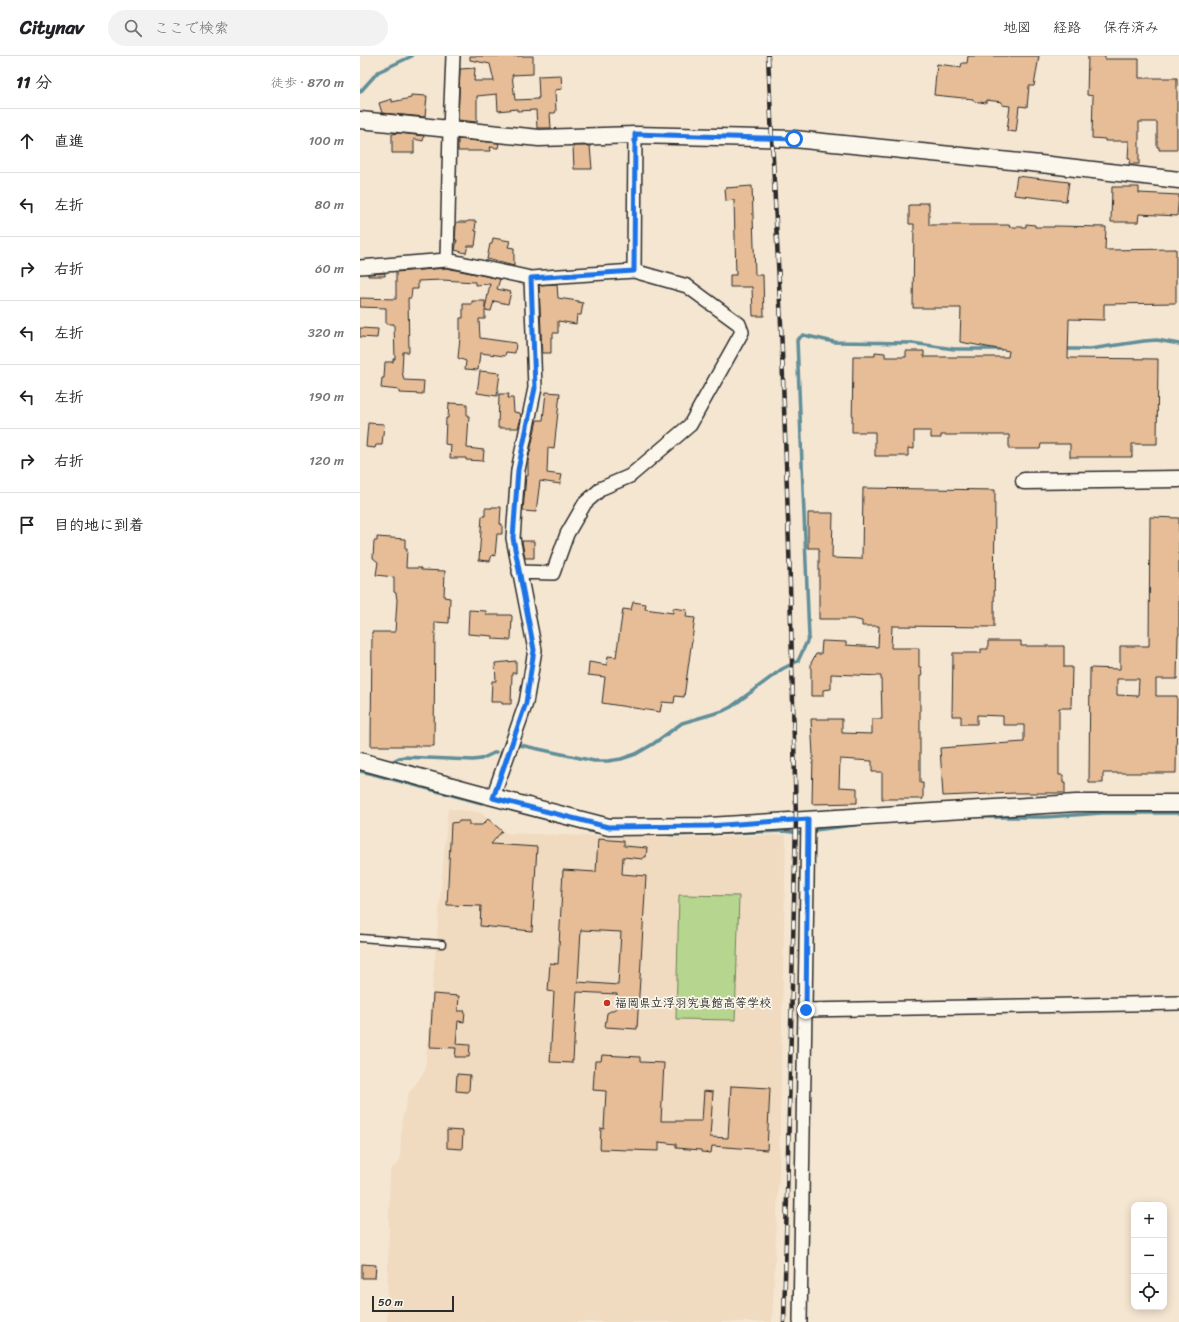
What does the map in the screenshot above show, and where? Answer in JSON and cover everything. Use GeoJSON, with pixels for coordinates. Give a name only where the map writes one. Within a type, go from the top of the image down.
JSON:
{"type":"FeatureCollection","features":[{"type":"Feature","properties":{"kind":"street"},"geometry":{"type":"LineString","coordinates":[[448,260],[453,56]]}},
{"type":"Feature","properties":{"kind":"street"},"geometry":{"type":"LineString","coordinates":[[360,120],[538,138],[635,134],[794,139],[1050,165],[1179,180]]}},
{"type":"Feature","properties":{"kind":"street"},"geometry":{"type":"LineString","coordinates":[[634,271],[635,134]]}},
{"type":"Feature","properties":{"kind":"street"},"geometry":{"type":"LineString","coordinates":[[360,266],[448,260],[531,278],[634,271],[687,286],[739,324],[742,332],[690,425],[630,476],[602,488],[585,503],[566,534],[553,573],[519,572]]}},
{"type":"Feature","properties":{"kind":"street"},"geometry":{"type":"LineString","coordinates":[[493,798],[526,703],[534,650],[513,538],[518,470],[535,388],[531,278]]}},
{"type":"Feature","properties":{"kind":"street"},"geometry":{"type":"LineString","coordinates":[[1024,481],[1179,479]]}},
{"type":"Feature","properties":{"kind":"street"},"geometry":{"type":"LineString","coordinates":[[360,761],[493,798],[608,827],[709,826],[1076,803],[1179,803]]}},
{"type":"Feature","properties":{"kind":"street"},"geometry":{"type":"LineString","coordinates":[[800,1322],[808,819]]}},
{"type":"Feature","properties":{"kind":"street"},"geometry":{"type":"LineString","coordinates":[[806,1010],[1179,1003]]}},
{"type":"Feature","properties":{"kind":"lane"},"geometry":{"type":"LineString","coordinates":[[360,938],[442,944]]}},
{"type":"Feature","properties":{"kind":"shaded area","name":"福岡県立浮羽究真館高等学校"},"geometry":{"type":"Polygon","coordinates":[[[448,809],[481,813],[506,833],[586,836],[649,835],[676,838],[786,835],[779,1170],[772,1322],[387,1322],[390,1170],[400,1161],[402,1120],[409,1093],[425,1071],[448,809]]]}},
{"type":"Feature","properties":{"kind":"green space"},"geometry":{"type":"Polygon","coordinates":[[[679,895],[739,896],[735,1020],[676,1019],[679,895]]]}},
{"type":"Feature","properties":{"kind":"building"},"geometry":{"type":"Polygon","coordinates":[[[470,56],[533,56],[533,74],[512,75],[515,100],[539,98],[538,76],[561,75],[562,89],[555,90],[556,111],[555,113],[550,113],[551,128],[537,128],[536,110],[517,111],[517,109],[498,111],[497,94],[477,96],[477,122],[458,120],[460,69],[475,68],[474,81],[494,81],[490,64],[470,60],[470,56]]]}},
{"type":"Feature","properties":{"kind":"building"},"geometry":{"type":"Polygon","coordinates":[[[968,56],[1039,56],[1034,86],[1029,86],[1027,107],[1019,106],[1016,132],[1007,131],[1010,106],[1002,105],[1002,102],[986,100],[986,103],[973,101],[973,99],[934,95],[937,64],[961,67],[962,63],[967,63],[968,56]]]}},
{"type":"Feature","properties":{"kind":"building"},"geometry":{"type":"Polygon","coordinates":[[[1088,56],[1105,56],[1105,59],[1139,59],[1139,78],[1177,78],[1177,150],[1159,150],[1159,147],[1157,147],[1157,122],[1139,122],[1139,164],[1129,164],[1129,141],[1105,141],[1105,139],[1092,138],[1093,96],[1087,95],[1088,56]]]}},
{"type":"Feature","properties":{"kind":"building"},"geometry":{"type":"Polygon","coordinates":[[[411,95],[427,96],[425,117],[382,113],[379,103],[392,99],[392,102],[411,98],[411,95]]]}},
{"type":"Feature","properties":{"kind":"building"},"geometry":{"type":"Polygon","coordinates":[[[399,133],[424,136],[423,141],[414,139],[414,153],[392,153],[392,134],[399,133]]]}},
{"type":"Feature","properties":{"kind":"building"},"geometry":{"type":"Polygon","coordinates":[[[458,139],[499,143],[498,148],[490,147],[491,151],[458,151],[458,139]]]}},
{"type":"Feature","properties":{"kind":"building"},"geometry":{"type":"Polygon","coordinates":[[[573,146],[590,146],[592,169],[574,169],[573,146]]]}},
{"type":"Feature","properties":{"kind":"building"},"geometry":{"type":"Polygon","coordinates":[[[1017,176],[1069,182],[1066,201],[1014,195],[1017,176]]]}},
{"type":"Feature","properties":{"kind":"building"},"geometry":{"type":"Polygon","coordinates":[[[752,186],[755,275],[763,275],[764,316],[753,316],[752,287],[730,287],[730,275],[736,275],[734,200],[726,201],[725,188],[752,186]]]}},
{"type":"Feature","properties":{"kind":"building"},"geometry":{"type":"Polygon","coordinates":[[[1112,187],[1139,187],[1139,193],[1179,195],[1177,216],[1139,214],[1138,222],[1111,222],[1112,187]]]}},
{"type":"Feature","properties":{"kind":"building"},"geometry":{"type":"Polygon","coordinates":[[[919,203],[929,203],[929,225],[1010,225],[1009,227],[1026,227],[1026,224],[1035,225],[1035,227],[1106,227],[1105,250],[1176,249],[1176,303],[1104,304],[1104,320],[1069,319],[1068,358],[1158,359],[1157,444],[1132,444],[1132,457],[1070,457],[1070,444],[1041,444],[1040,449],[1009,449],[1009,435],[941,435],[941,438],[931,438],[931,431],[914,431],[914,449],[908,448],[908,456],[875,456],[875,432],[852,432],[853,356],[875,356],[875,352],[885,353],[885,357],[906,357],[906,351],[924,351],[924,357],[1008,357],[1009,351],[960,342],[961,308],[913,308],[914,224],[909,224],[909,205],[919,205],[919,203]]]}},
{"type":"Feature","properties":{"kind":"building"},"geometry":{"type":"Polygon","coordinates":[[[476,221],[475,231],[477,231],[475,246],[468,246],[466,253],[455,250],[457,240],[455,240],[457,222],[476,221]]]}},
{"type":"Feature","properties":{"kind":"building"},"geometry":{"type":"Polygon","coordinates":[[[493,238],[510,241],[508,247],[514,248],[514,266],[487,259],[490,244],[492,244],[493,238]]]}},
{"type":"Feature","properties":{"kind":"building"},"geometry":{"type":"Polygon","coordinates":[[[446,268],[500,279],[497,289],[511,292],[508,304],[494,301],[491,311],[485,310],[485,319],[479,319],[480,338],[516,343],[515,353],[506,352],[505,356],[480,353],[478,370],[465,369],[466,361],[458,358],[460,318],[463,318],[463,304],[472,304],[472,301],[485,301],[485,309],[490,284],[475,285],[475,282],[442,280],[418,281],[418,289],[412,289],[411,298],[408,298],[409,352],[403,352],[402,371],[404,380],[424,381],[423,394],[399,393],[399,390],[381,388],[382,378],[384,378],[385,362],[393,362],[393,359],[395,359],[394,324],[386,324],[386,308],[360,307],[360,298],[396,299],[396,272],[446,268]]]}},
{"type":"Feature","properties":{"kind":"building"},"geometry":{"type":"Polygon","coordinates":[[[385,273],[385,276],[368,276],[368,274],[385,273]]]}},
{"type":"Feature","properties":{"kind":"building"},"geometry":{"type":"Polygon","coordinates":[[[557,284],[558,298],[583,303],[581,315],[577,315],[576,324],[558,321],[558,333],[553,333],[553,338],[551,338],[551,353],[542,353],[539,285],[557,284]]]}},
{"type":"Feature","properties":{"kind":"building"},"geometry":{"type":"Polygon","coordinates":[[[360,328],[378,329],[377,338],[360,337],[360,328]]]}},
{"type":"Feature","properties":{"kind":"building"},"geometry":{"type":"Polygon","coordinates":[[[480,371],[500,373],[497,396],[477,393],[480,371]]]}},
{"type":"Feature","properties":{"kind":"building"},"geometry":{"type":"Polygon","coordinates":[[[546,392],[560,393],[554,449],[548,448],[547,473],[562,475],[560,484],[540,481],[536,512],[523,511],[526,476],[528,476],[528,461],[537,420],[543,420],[546,392]]]}},
{"type":"Feature","properties":{"kind":"building"},"geometry":{"type":"Polygon","coordinates":[[[499,394],[509,394],[508,398],[513,398],[514,412],[520,413],[521,418],[518,428],[498,428],[499,394]]]}},
{"type":"Feature","properties":{"kind":"building"},"geometry":{"type":"Polygon","coordinates":[[[449,403],[467,404],[467,416],[469,416],[467,448],[484,450],[483,461],[466,460],[466,458],[450,458],[451,445],[445,444],[446,418],[448,418],[449,403]]]}},
{"type":"Feature","properties":{"kind":"building"},"geometry":{"type":"Polygon","coordinates":[[[368,423],[384,424],[382,445],[376,445],[375,448],[366,447],[368,423]]]}},
{"type":"Feature","properties":{"kind":"building"},"geometry":{"type":"Polygon","coordinates":[[[863,488],[995,490],[994,627],[892,626],[891,648],[919,648],[919,667],[921,667],[922,676],[920,676],[920,783],[923,783],[923,799],[882,799],[882,772],[872,772],[872,761],[840,759],[839,787],[857,788],[857,803],[812,804],[813,755],[811,719],[842,719],[842,733],[872,734],[872,719],[882,719],[881,676],[831,674],[831,689],[823,690],[823,696],[811,696],[811,663],[816,654],[821,654],[822,641],[846,642],[846,645],[878,647],[879,626],[862,626],[862,621],[853,619],[819,619],[819,548],[808,548],[808,513],[833,513],[832,558],[862,559],[863,488]]]}},
{"type":"Feature","properties":{"kind":"building"},"geometry":{"type":"Polygon","coordinates":[[[501,507],[500,524],[502,524],[502,534],[497,534],[495,556],[492,555],[490,561],[479,560],[482,516],[485,516],[485,508],[501,507]]]}},
{"type":"Feature","properties":{"kind":"building"},"geometry":{"type":"Polygon","coordinates":[[[1150,517],[1179,518],[1179,635],[1177,679],[1156,679],[1156,696],[1177,696],[1176,773],[1103,773],[1103,783],[1089,783],[1090,668],[1120,669],[1120,646],[1149,646],[1150,517]],[[1117,679],[1117,695],[1138,696],[1139,679],[1117,679]]]}},
{"type":"Feature","properties":{"kind":"building"},"geometry":{"type":"Polygon","coordinates":[[[377,537],[405,539],[405,549],[407,549],[406,568],[445,571],[444,597],[450,598],[449,623],[435,622],[434,746],[371,746],[372,632],[395,632],[397,600],[396,593],[394,592],[394,577],[376,575],[378,562],[373,558],[374,541],[377,541],[377,537]]]}},
{"type":"Feature","properties":{"kind":"building"},"geometry":{"type":"Polygon","coordinates":[[[522,541],[534,541],[534,558],[525,558],[522,541]]]}},
{"type":"Feature","properties":{"kind":"building"},"geometry":{"type":"Polygon","coordinates":[[[633,602],[646,604],[645,609],[673,613],[673,608],[687,610],[686,617],[695,618],[684,697],[675,696],[674,703],[662,702],[660,712],[602,703],[605,677],[588,675],[589,662],[607,665],[608,656],[616,657],[623,609],[631,610],[633,602]]]}},
{"type":"Feature","properties":{"kind":"building"},"geometry":{"type":"Polygon","coordinates":[[[469,610],[486,611],[487,615],[511,615],[511,639],[493,639],[493,636],[468,634],[469,610]]]}},
{"type":"Feature","properties":{"kind":"building"},"geometry":{"type":"Polygon","coordinates":[[[988,641],[1021,641],[1021,646],[1064,646],[1064,667],[1072,667],[1071,708],[1059,708],[1059,775],[1063,775],[1065,793],[1015,793],[943,796],[940,748],[1024,742],[1024,725],[1003,725],[1003,716],[977,715],[977,724],[961,724],[961,716],[952,716],[953,653],[981,653],[981,649],[988,649],[988,641]]]}},
{"type":"Feature","properties":{"kind":"building"},"geometry":{"type":"Polygon","coordinates":[[[516,661],[516,673],[512,673],[511,704],[491,702],[492,681],[496,681],[495,663],[516,661]]]}},
{"type":"Feature","properties":{"kind":"building"},"geometry":{"type":"Polygon","coordinates":[[[488,819],[502,831],[491,844],[537,847],[532,931],[480,926],[481,906],[447,905],[451,823],[469,821],[469,825],[482,825],[488,819]]]}},
{"type":"Feature","properties":{"kind":"building"},"geometry":{"type":"Polygon","coordinates":[[[598,839],[624,841],[624,846],[647,848],[646,857],[643,857],[643,859],[623,857],[622,874],[646,876],[637,1029],[605,1027],[607,1013],[617,1008],[617,994],[577,992],[572,1063],[550,1062],[554,992],[548,991],[550,963],[558,964],[563,870],[596,872],[598,839]],[[581,930],[578,982],[618,985],[621,932],[581,930]]]}},
{"type":"Feature","properties":{"kind":"building"},"geometry":{"type":"Polygon","coordinates":[[[433,994],[459,996],[458,1011],[465,1011],[464,1022],[458,1021],[456,1044],[470,1045],[469,1057],[455,1057],[456,1048],[430,1047],[433,994]]]}},
{"type":"Feature","properties":{"kind":"building"},"geometry":{"type":"Polygon","coordinates":[[[602,1055],[640,1057],[640,1062],[664,1063],[661,1121],[702,1121],[704,1091],[713,1092],[710,1137],[728,1138],[731,1086],[770,1088],[767,1150],[712,1146],[711,1153],[701,1152],[701,1150],[676,1148],[676,1144],[659,1142],[659,1151],[600,1149],[601,1128],[604,1129],[606,1091],[593,1090],[595,1061],[601,1061],[602,1055]]]}},
{"type":"Feature","properties":{"kind":"building"},"geometry":{"type":"Polygon","coordinates":[[[457,1074],[470,1075],[469,1090],[467,1092],[456,1091],[457,1074]]]}},
{"type":"Feature","properties":{"kind":"building"},"geometry":{"type":"Polygon","coordinates":[[[447,1130],[463,1131],[462,1149],[447,1148],[447,1130]]]}},
{"type":"Feature","properties":{"kind":"building"},"geometry":{"type":"Polygon","coordinates":[[[362,1264],[376,1265],[375,1278],[362,1278],[362,1264]]]}},
{"type":"Feature","properties":{"kind":"waterway"},"geometry":{"type":"LineString","coordinates":[[360,92],[378,72],[412,56]]}},
{"type":"Feature","properties":{"kind":"waterway"},"geometry":{"type":"LineString","coordinates":[[520,745],[594,761],[621,759],[636,754],[653,744],[682,723],[723,711],[731,707],[782,669],[798,661],[809,637],[797,340],[803,335],[834,342],[912,343],[954,349],[1001,349]]}},
{"type":"Feature","properties":{"kind":"waterway"},"geometry":{"type":"LineString","coordinates":[[1065,349],[1090,349],[1157,340],[1179,344]]}},
{"type":"Feature","properties":{"kind":"waterway"},"geometry":{"type":"LineString","coordinates":[[389,763],[404,757],[473,760],[481,759],[496,752]]}},
{"type":"Feature","properties":{"kind":"waterway"},"geometry":{"type":"LineString","coordinates":[[360,771],[371,772]]}},
{"type":"Feature","properties":{"kind":"waterway"},"geometry":{"type":"LineString","coordinates":[[369,773],[482,803]]}},
{"type":"Feature","properties":{"kind":"waterway"},"geometry":{"type":"LineString","coordinates":[[984,817],[1046,817],[1102,813],[1179,813]]}},
{"type":"Feature","properties":{"kind":"waterway"},"geometry":{"type":"LineString","coordinates":[[815,830],[862,824]]}},
{"type":"Feature","properties":{"kind":"waterway"},"geometry":{"type":"LineString","coordinates":[[589,831],[603,833]]}},
{"type":"Feature","properties":{"kind":"waterway"},"geometry":{"type":"LineString","coordinates":[[663,834],[674,835],[783,831],[800,833]]}},
{"type":"Feature","properties":{"kind":"railway"},"geometry":{"type":"LineString","coordinates":[[768,56],[781,324],[789,545],[796,819],[784,1322]]}},
{"type":"Feature","properties":{"kind":"place","name":"福岡県立浮羽究真館高等学校"},"geometry":{"type":"Point","coordinates":[607,1003]}},
{"type":"Feature","properties":{"kind":"route"},"geometry":{"type":"LineString","coordinates":[[794,139],[635,134],[634,271],[531,278],[535,388],[518,470],[513,538],[534,650],[526,703],[493,798],[608,827],[709,826],[808,819],[806,1010]]}}]}
